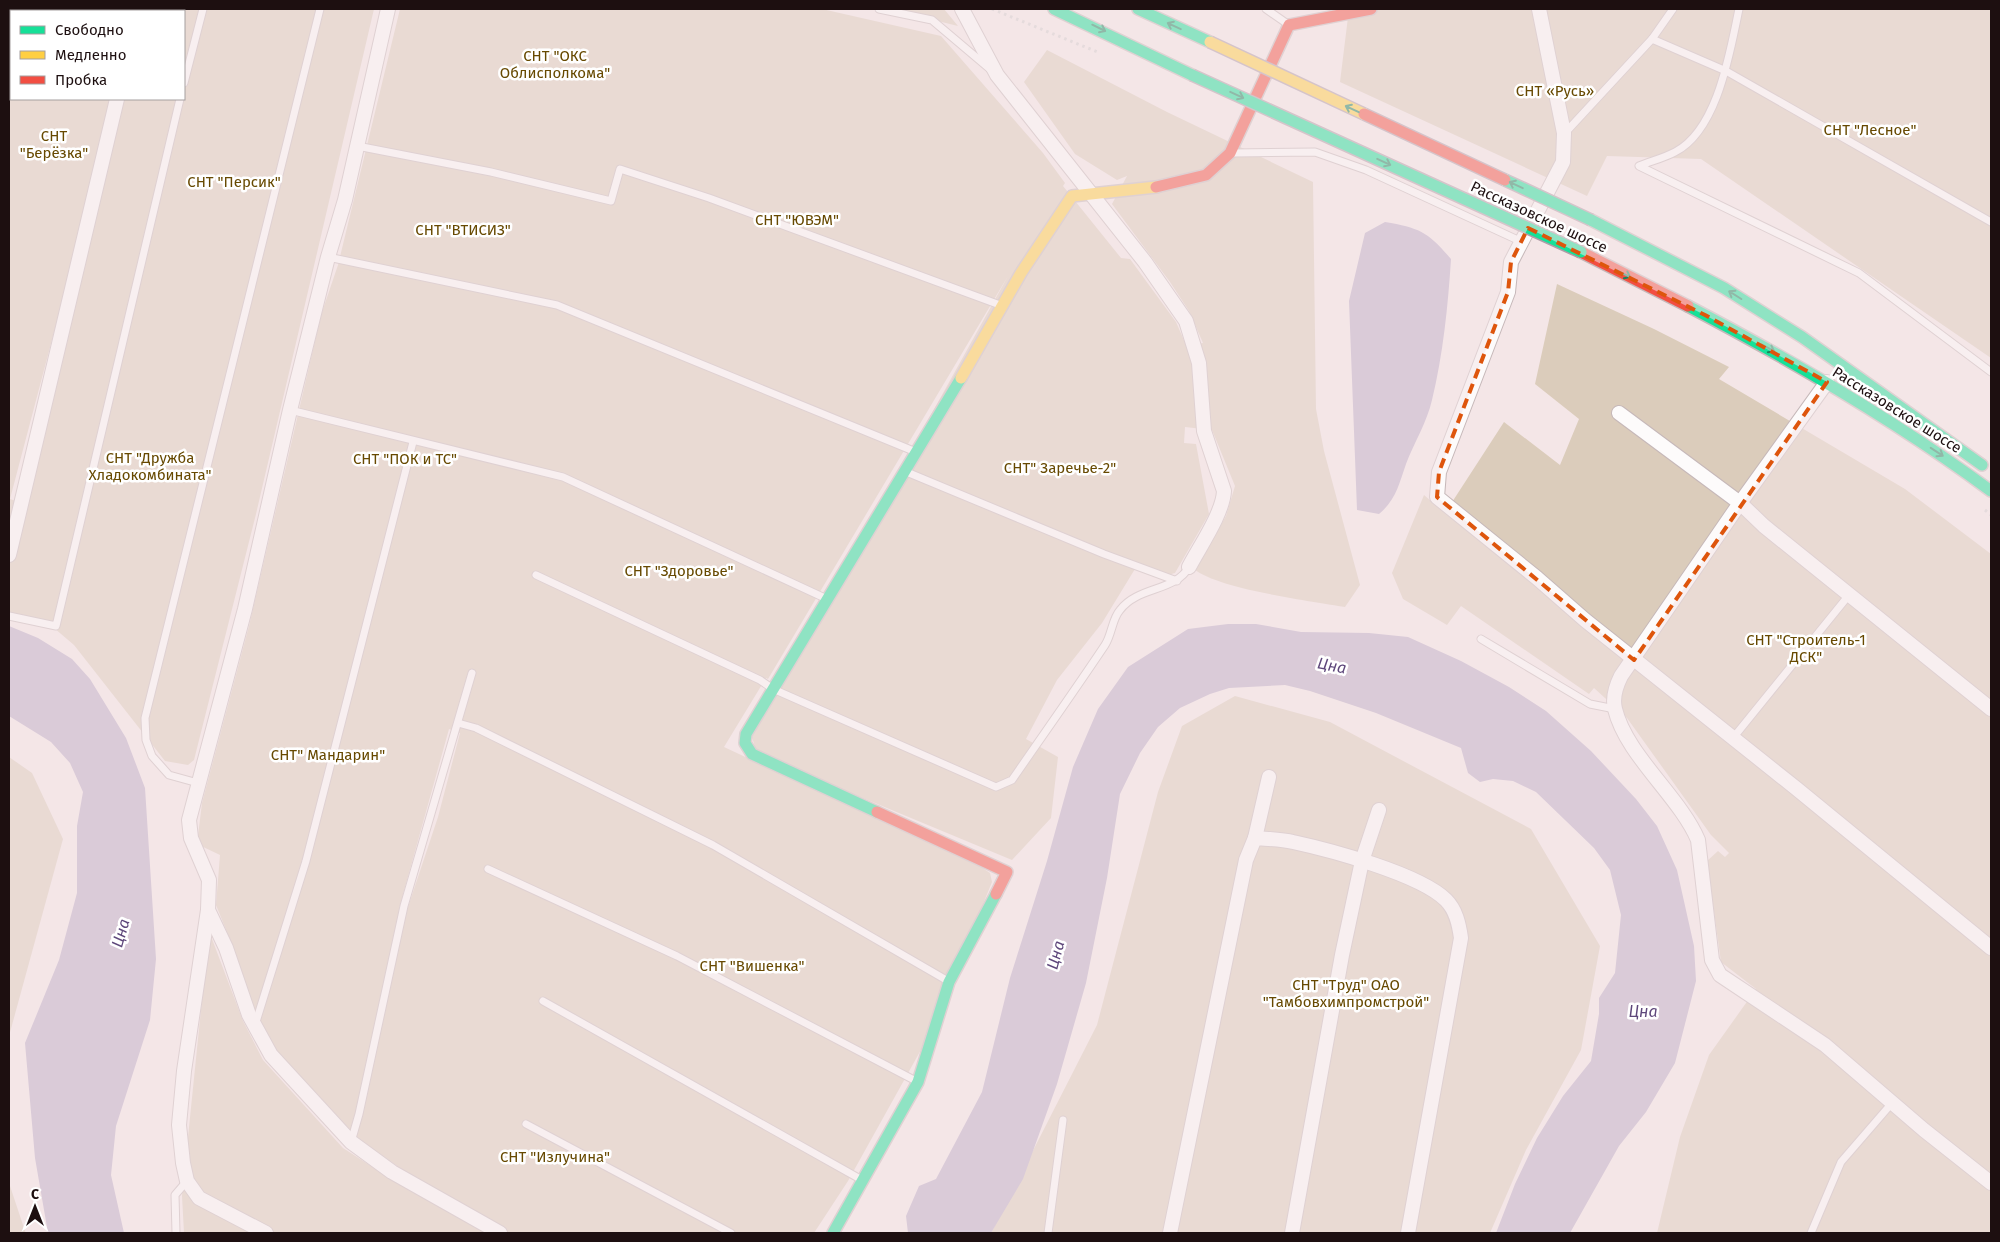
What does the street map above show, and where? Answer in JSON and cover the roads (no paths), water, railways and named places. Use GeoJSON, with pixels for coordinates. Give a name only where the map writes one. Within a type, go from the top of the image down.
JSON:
{"type":"FeatureCollection","features":[{"type":"Feature","properties":{"kind":"main road","name":"Рассказовское шоссе"},"geometry":{"type":"LineString","coordinates":[[1054,9],[1081,20],[1192,75],[1580,252],[1722,324],[1827,382],[1888,419],[1991,490]]}},
{"type":"Feature","properties":{"kind":"main road","name":"Рассказовское шоссе"},"geometry":{"type":"LineString","coordinates":[[1138,9],[1591,220],[1724,288],[1763,312],[1896,402],[1991,472]]}},
{"type":"Feature","properties":{"kind":"main road"},"geometry":{"type":"LineString","coordinates":[[833,1233],[864,1182],[918,1082],[949,982],[1007,872],[752,754],[745,744],[746,734],[827,598],[918,452],[1021,272],[1072,196],[1150,188],[1206,175],[1230,154],[1289,25],[1370,9]]}},
{"type":"Feature","properties":{"kind":"street"},"geometry":{"type":"LineString","coordinates":[[266,1233],[199,1198],[187,1181],[179,1125],[184,1071],[208,910],[209,880],[191,838],[189,820],[245,608],[290,410],[328,256],[345,200],[388,9]]}},
{"type":"Feature","properties":{"kind":"street"},"geometry":{"type":"LineString","coordinates":[[962,9],[997,75],[1175,303],[1186,321],[1197,349],[1204,431],[1222,481],[1224,501],[1189,567]]}},
{"type":"Feature","properties":{"kind":"street"},"geometry":{"type":"LineString","coordinates":[[1539,9],[1564,133],[1562,162],[1520,241],[1511,262],[1508,292],[1439,472],[1436,497],[1634,660],[1991,948]]}},
{"type":"Feature","properties":{"kind":"street"},"geometry":{"type":"LineString","coordinates":[[9,555],[117,100]]}},
{"type":"Feature","properties":{"kind":"street"},"geometry":{"type":"LineString","coordinates":[[1827,382],[1740,503],[1616,686],[1615,709],[1636,751],[1689,823],[1698,840],[1712,960],[1715,968],[1732,984],[1825,1045],[1892,1103],[1991,1183]]}},
{"type":"Feature","properties":{"kind":"street"},"geometry":{"type":"LineString","coordinates":[[1619,413],[1740,503],[1764,526],[1991,710]]}},
{"type":"Feature","properties":{"kind":"street"},"geometry":{"type":"LineString","coordinates":[[1170,1233],[1246,860],[1255,838],[1269,777]]}},
{"type":"Feature","properties":{"kind":"street"},"geometry":{"type":"LineString","coordinates":[[1292,1233],[1342,955],[1362,861],[1379,810]]}},
{"type":"Feature","properties":{"kind":"street"},"geometry":{"type":"LineString","coordinates":[[1255,838],[1292,841],[1362,861],[1418,880],[1435,891],[1452,908],[1460,927],[1457,958],[1408,1233]]}},
{"type":"Feature","properties":{"kind":"street"},"geometry":{"type":"LineString","coordinates":[[208,910],[226,948],[254,1027],[272,1055],[351,1142],[392,1172],[500,1233]]}},
{"type":"Feature","properties":{"kind":"lane"},"geometry":{"type":"LineString","coordinates":[[185,79],[203,9]]}},
{"type":"Feature","properties":{"kind":"lane"},"geometry":{"type":"LineString","coordinates":[[198,783],[169,774],[152,756],[146,740],[145,718],[320,9]]}},
{"type":"Feature","properties":{"kind":"lane"},"geometry":{"type":"LineString","coordinates":[[879,9],[932,20],[997,75]]}},
{"type":"Feature","properties":{"kind":"lane"},"geometry":{"type":"LineString","coordinates":[[1266,9],[1289,25]]}},
{"type":"Feature","properties":{"kind":"lane"},"geometry":{"type":"LineString","coordinates":[[1564,133],[1652,39],[1673,9]]}},
{"type":"Feature","properties":{"kind":"lane"},"geometry":{"type":"LineString","coordinates":[[1739,9],[1726,71],[1706,118],[1693,138],[1676,152],[1639,166],[1859,273],[1991,372]]}},
{"type":"Feature","properties":{"kind":"lane"},"geometry":{"type":"LineString","coordinates":[[1652,39],[1726,71],[1991,222]]}},
{"type":"Feature","properties":{"kind":"lane"},"geometry":{"type":"LineString","coordinates":[[9,616],[56,626],[180,100]]}},
{"type":"Feature","properties":{"kind":"lane"},"geometry":{"type":"LineString","coordinates":[[357,146],[491,172],[611,201],[620,169],[709,198],[1002,306]]}},
{"type":"Feature","properties":{"kind":"lane"},"geometry":{"type":"LineString","coordinates":[[1230,154],[1315,152],[1366,170],[1520,241]]}},
{"type":"Feature","properties":{"kind":"lane"},"geometry":{"type":"LineString","coordinates":[[328,256],[558,305],[918,452]]}},
{"type":"Feature","properties":{"kind":"lane"},"geometry":{"type":"LineString","coordinates":[[290,410],[413,442],[564,477],[827,598]]}},
{"type":"Feature","properties":{"kind":"lane"},"geometry":{"type":"LineString","coordinates":[[254,1027],[306,861],[413,442]]}},
{"type":"Feature","properties":{"kind":"lane"},"geometry":{"type":"LineString","coordinates":[[906,472],[1104,554],[1177,581]]}},
{"type":"Feature","properties":{"kind":"lane"},"geometry":{"type":"LineString","coordinates":[[536,576],[760,680],[773,689],[996,787],[1012,780],[1109,639],[1118,611],[1141,594],[1177,581],[1185,575],[1189,567]]}},
{"type":"Feature","properties":{"kind":"lane"},"geometry":{"type":"LineString","coordinates":[[1733,738],[1849,595]]}},
{"type":"Feature","properties":{"kind":"lane"},"geometry":{"type":"LineString","coordinates":[[1482,639],[1590,704],[1615,709]]}},
{"type":"Feature","properties":{"kind":"lane"},"geometry":{"type":"LineString","coordinates":[[351,1142],[360,1114],[404,906],[472,673]]}},
{"type":"Feature","properties":{"kind":"lane"},"geometry":{"type":"LineString","coordinates":[[458,723],[476,728],[713,845],[949,982]]}},
{"type":"Feature","properties":{"kind":"lane"},"geometry":{"type":"LineString","coordinates":[[488,869],[677,956],[918,1082]]}},
{"type":"Feature","properties":{"kind":"lane"},"geometry":{"type":"LineString","coordinates":[[543,1001],[864,1182]]}},
{"type":"Feature","properties":{"kind":"lane"},"geometry":{"type":"LineString","coordinates":[[1811,1233],[1841,1162],[1892,1103]]}},
{"type":"Feature","properties":{"kind":"lane"},"geometry":{"type":"LineString","coordinates":[[1048,1233],[1063,1120]]}},
{"type":"Feature","properties":{"kind":"lane"},"geometry":{"type":"LineString","coordinates":[[526,1124],[731,1233]]}},
{"type":"Feature","properties":{"kind":"lane"},"geometry":{"type":"LineString","coordinates":[[176,1233],[175,1195],[187,1181]]}},
{"type":"Feature","properties":{"kind":"water"},"geometry":{"type":"Polygon","coordinates":[[[1385,222],[1415,229],[1429,237],[1451,259],[1442,348],[1430,408],[1396,491],[1385,509],[1379,514],[1357,510],[1349,301],[1365,233],[1385,222]]]}},
{"type":"Feature","properties":{"kind":"water","name":"Цна"},"geometry":{"type":"Polygon","coordinates":[[[1228,624],[1256,624],[1301,632],[1369,633],[1408,637],[1461,661],[1509,687],[1546,711],[1591,751],[1636,799],[1657,826],[1677,870],[1694,946],[1696,981],[1675,1063],[1646,1112],[1619,1146],[1570,1233],[1496,1233],[1515,1184],[1537,1138],[1563,1096],[1591,1061],[1599,1014],[1599,998],[1615,973],[1621,915],[1610,870],[1594,848],[1536,792],[1513,781],[1493,779],[1480,782],[1468,773],[1461,748],[1376,713],[1310,691],[1285,685],[1229,688],[1210,694],[1180,708],[1158,727],[1140,753],[1120,794],[1107,878],[1086,983],[1057,1084],[1023,1179],[991,1233],[908,1233],[906,1216],[919,1186],[936,1179],[982,1092],[1010,978],[1047,861],[1073,767],[1098,709],[1128,667],[1188,629],[1228,624]]]}},
{"type":"Feature","properties":{"kind":"water","name":"Цна"},"geometry":{"type":"Polygon","coordinates":[[[9,626],[38,638],[72,659],[90,679],[126,738],[145,788],[156,959],[150,1020],[116,1126],[111,1175],[124,1233],[48,1233],[35,1158],[25,1043],[59,960],[77,893],[77,826],[83,792],[70,763],[51,742],[9,716],[9,626]]]}},
{"type":"Feature","properties":{"kind":"park label","name":"СНТ \"ОКС Облисполкома\""},"geometry":{"type":"Point","coordinates":[555,64]}},
{"type":"Feature","properties":{"kind":"park label","name":"СНТ «Русь»"},"geometry":{"type":"Point","coordinates":[1555,91]}},
{"type":"Feature","properties":{"kind":"park label","name":"СНТ \"Лесное\""},"geometry":{"type":"Point","coordinates":[1870,130]}},
{"type":"Feature","properties":{"kind":"park label","name":"СНТ \"Берёзка\""},"geometry":{"type":"Point","coordinates":[54,144]}},
{"type":"Feature","properties":{"kind":"park label","name":"СНТ \"Персик\""},"geometry":{"type":"Point","coordinates":[234,182]}},
{"type":"Feature","properties":{"kind":"park label","name":"СНТ \"ЮВЭМ\""},"geometry":{"type":"Point","coordinates":[797,220]}},
{"type":"Feature","properties":{"kind":"park label","name":"СНТ \"ВТИСИЗ\""},"geometry":{"type":"Point","coordinates":[463,230]}},
{"type":"Feature","properties":{"kind":"park label","name":"СНТ \"ПОК и ТС\""},"geometry":{"type":"Point","coordinates":[405,459]}},
{"type":"Feature","properties":{"kind":"park label","name":"СНТ \"Дружба Хладокомбината\""},"geometry":{"type":"Point","coordinates":[150,466]}},
{"type":"Feature","properties":{"kind":"park label","name":"СНТ\" Заречье-2\""},"geometry":{"type":"Point","coordinates":[1060,468]}},
{"type":"Feature","properties":{"kind":"park label","name":"СНТ \"Здоровье\""},"geometry":{"type":"Point","coordinates":[679,571]}},
{"type":"Feature","properties":{"kind":"park label","name":"СНТ \"Строитель-1 ДСК\""},"geometry":{"type":"Point","coordinates":[1806,648]}},
{"type":"Feature","properties":{"kind":"park label","name":"СНТ\" Мандарин\""},"geometry":{"type":"Point","coordinates":[328,755]}},
{"type":"Feature","properties":{"kind":"park label","name":"СНТ \"Вишенка\""},"geometry":{"type":"Point","coordinates":[752,966]}},
{"type":"Feature","properties":{"kind":"park label","name":"СНТ \"Труд\" ОАО \"Тамбовхимпромстрой\""},"geometry":{"type":"Point","coordinates":[1346,994]}},
{"type":"Feature","properties":{"kind":"park label","name":"СНТ \"Излучина\""},"geometry":{"type":"Point","coordinates":[555,1157]}}]}
